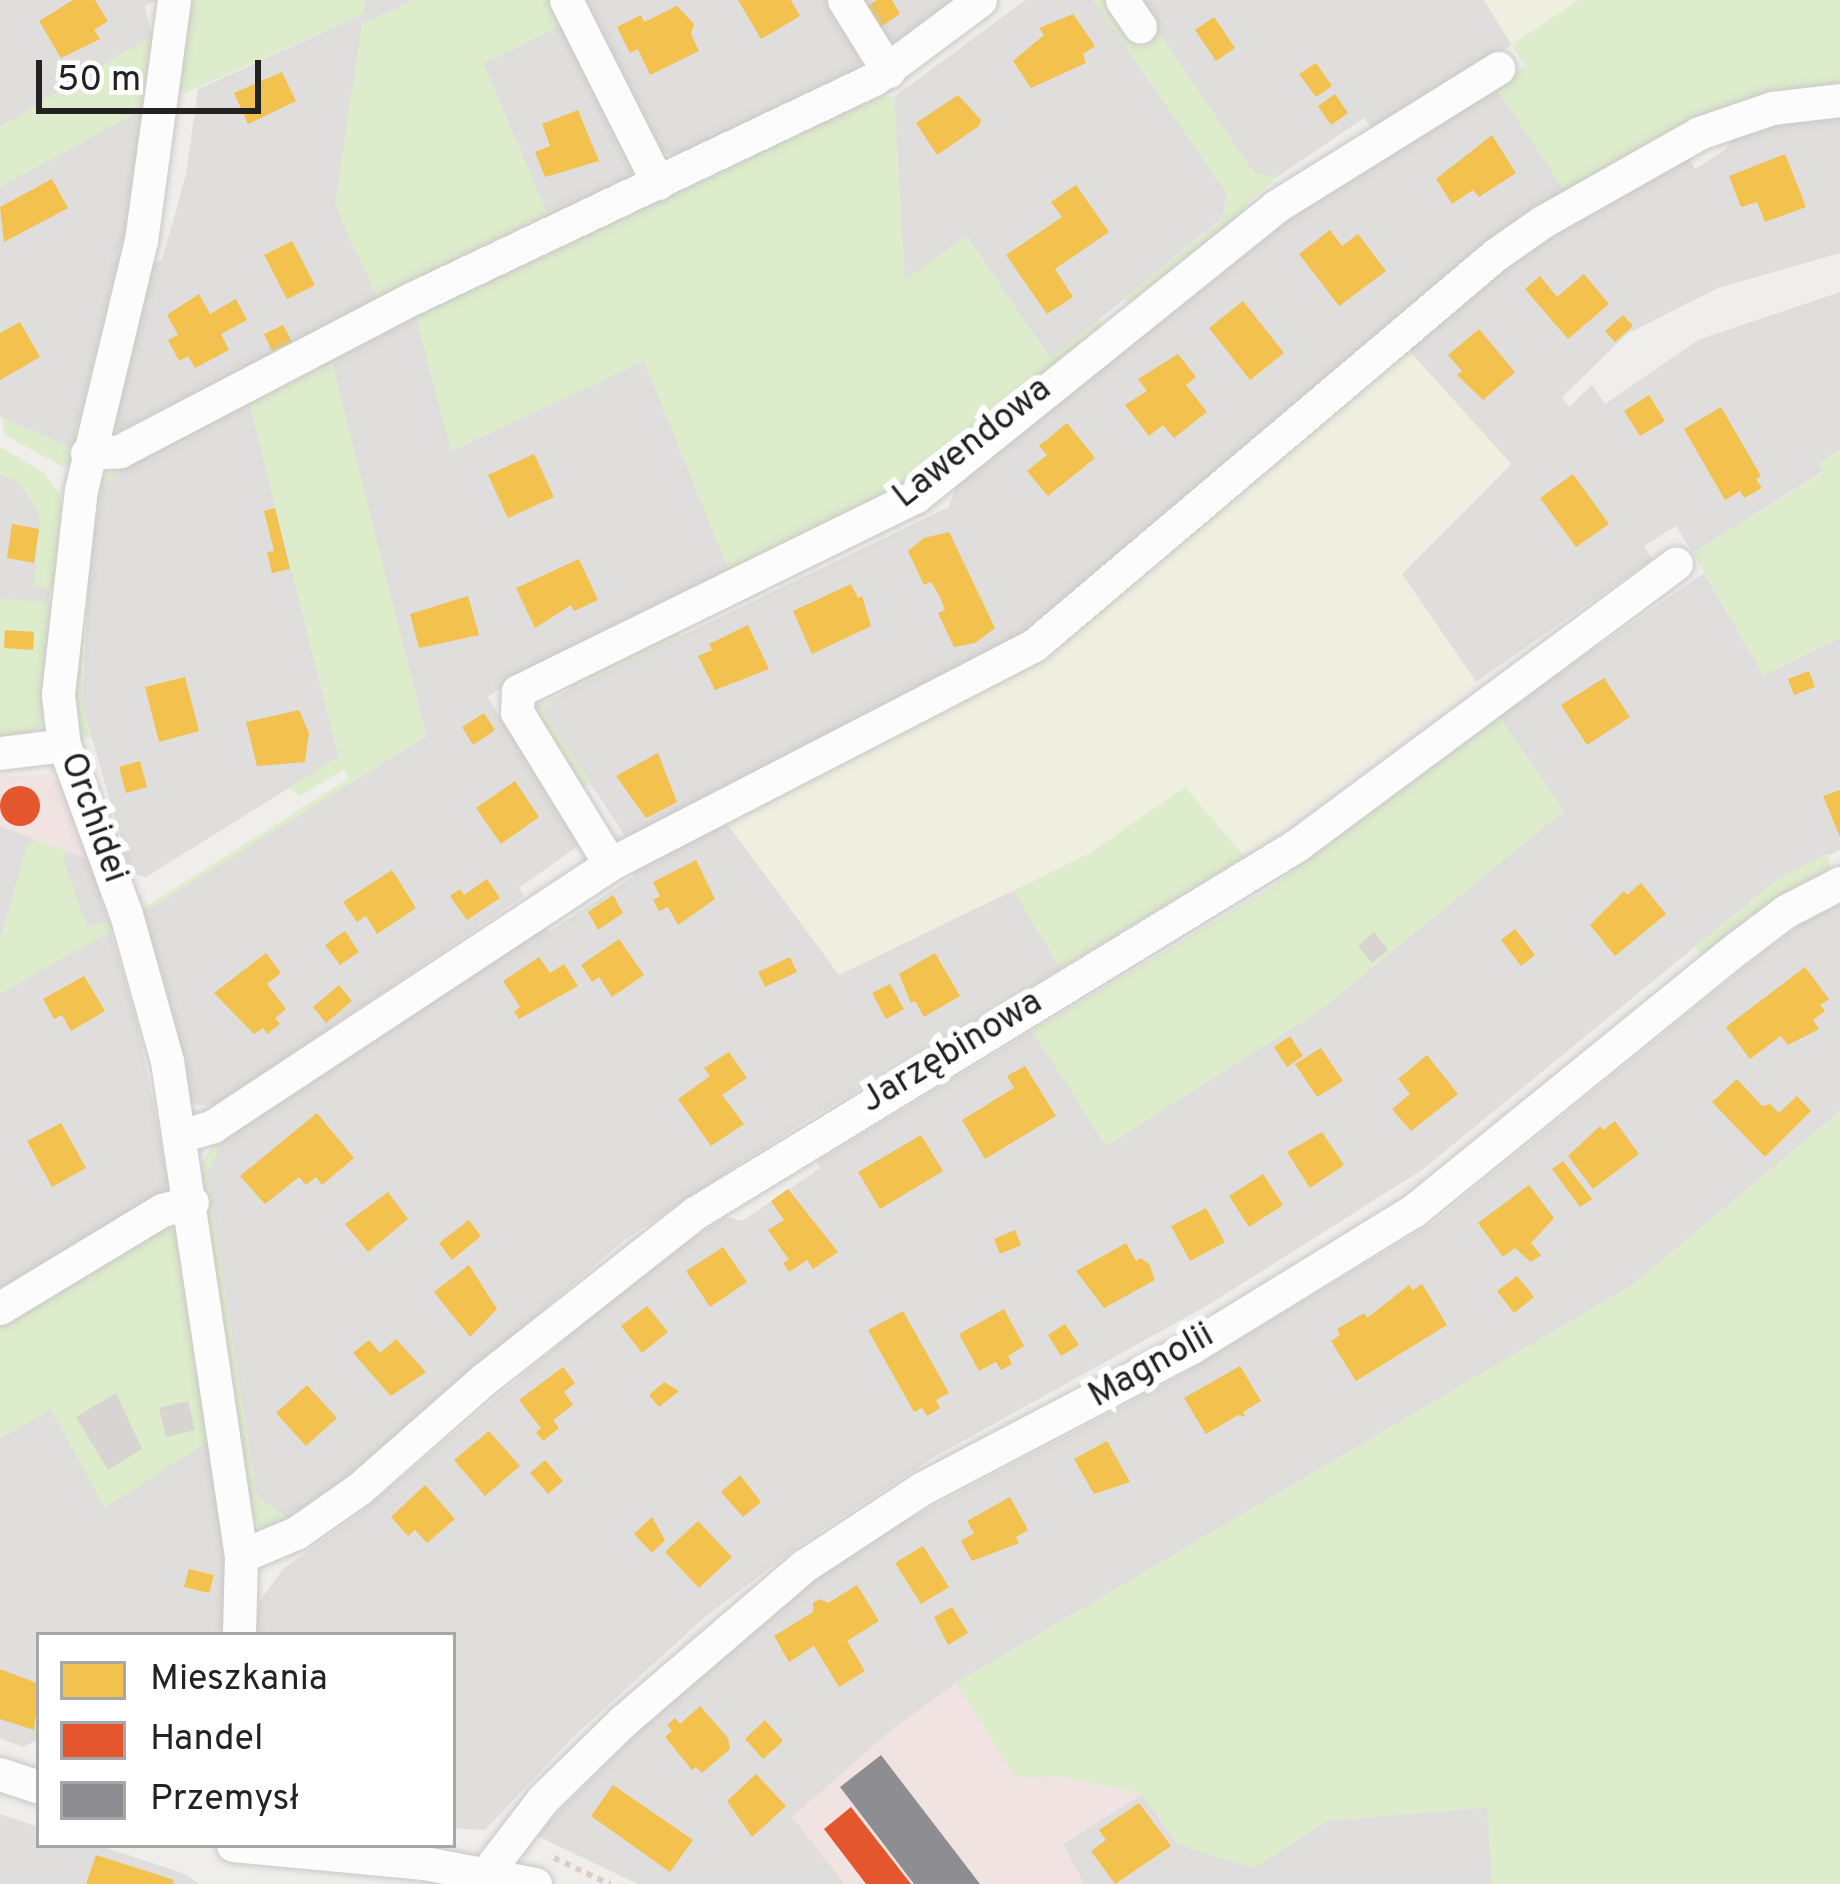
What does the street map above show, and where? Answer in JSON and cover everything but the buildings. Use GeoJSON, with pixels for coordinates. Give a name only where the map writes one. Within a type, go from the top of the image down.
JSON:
{"type":"FeatureCollection","features":[{"type":"Feature","properties":{"kind":"street","name":"Orchidei"},"geometry":{"type":"LineString","coordinates":[[175,0],[140,240],[88,453],[65,592],[58,695],[64,746],[152,996],[181,1136],[241,1556],[239,1632]]}},
{"type":"Feature","properties":{"kind":"street"},"geometry":{"type":"LineString","coordinates":[[566,0],[658,183]]}},
{"type":"Feature","properties":{"kind":"street"},"geometry":{"type":"LineString","coordinates":[[844,0],[888,70]]}},
{"type":"Feature","properties":{"kind":"street"},"geometry":{"type":"LineString","coordinates":[[88,453],[120,451],[411,299],[888,70],[980,0]]}},
{"type":"Feature","properties":{"kind":"street","name":"Lawendowa"},"geometry":{"type":"LineString","coordinates":[[610,864],[518,712],[518,691],[916,496],[1275,207],[1498,68]]}},
{"type":"Feature","properties":{"kind":"street"},"geometry":{"type":"LineString","coordinates":[[181,1136],[213,1126],[610,864],[1034,646],[1495,255],[1619,175],[1699,134],[1772,108],[1840,100]]}},
{"type":"Feature","properties":{"kind":"street","name":"Jarzębinowa"},"geometry":{"type":"LineString","coordinates":[[241,1556],[296,1533],[360,1487],[533,1338],[712,1201],[1297,845],[1676,564]]}},
{"type":"Feature","properties":{"kind":"street"},"geometry":{"type":"LineString","coordinates":[[0,753],[64,746]]}},
{"type":"Feature","properties":{"kind":"street","name":"Magnolii"},"geometry":{"type":"LineString","coordinates":[[487,1872],[532,1812],[607,1737],[803,1566],[921,1489],[1190,1348],[1413,1211],[1737,948],[1786,911],[1840,884]]}},
{"type":"Feature","properties":{"kind":"street"},"geometry":{"type":"LineString","coordinates":[[0,1308],[162,1210],[192,1202]]}},
{"type":"Feature","properties":{"kind":"street"},"geometry":{"type":"LineString","coordinates":[[0,1774],[36,1786]]}},
{"type":"Feature","properties":{"kind":"street"},"geometry":{"type":"LineString","coordinates":[[261,1848],[487,1872],[536,1884]]}},
{"type":"Feature","properties":{"kind":"shaded area"},"geometry":{"type":"Polygon","coordinates":[[[0,0],[158,0],[145,6],[152,36],[0,127],[0,0]]]}},
{"type":"Feature","properties":{"kind":"shaded area"},"geometry":{"type":"Polygon","coordinates":[[[365,0],[414,0],[362,24],[378,300],[120,431],[112,425],[149,263],[162,260],[186,174],[198,89],[363,14],[365,0]]]}},
{"type":"Feature","properties":{"kind":"shaded area"},"geometry":{"type":"Polygon","coordinates":[[[579,0],[829,0],[861,50],[857,72],[680,158],[652,149],[579,0]]]}},
{"type":"Feature","properties":{"kind":"shaded area"},"geometry":{"type":"Polygon","coordinates":[[[855,0],[962,0],[901,45],[879,37],[855,0]]]}},
{"type":"Feature","properties":{"kind":"shaded area"},"geometry":{"type":"Polygon","coordinates":[[[1025,0],[1093,0],[1227,193],[1223,217],[1051,359],[967,237],[904,281],[894,97],[1025,0]]]}},
{"type":"Feature","properties":{"kind":"shaded area"},"geometry":{"type":"Polygon","coordinates":[[[1136,0],[1484,0],[1512,45],[1375,132],[1364,118],[1277,177],[1254,173],[1136,0]]]}},
{"type":"Feature","properties":{"kind":"shaded area"},"geometry":{"type":"Polygon","coordinates":[[[564,24],[634,162],[629,182],[549,219],[483,63],[564,24]]]}},
{"type":"Feature","properties":{"kind":"shaded area"},"geometry":{"type":"Polygon","coordinates":[[[1495,86],[1569,197],[1045,627],[632,847],[543,711],[563,693],[949,507],[957,482],[1259,238],[1377,156],[1495,86]]]}},
{"type":"Feature","properties":{"kind":"shaded area"},"geometry":{"type":"Polygon","coordinates":[[[148,106],[127,223],[72,449],[0,417],[0,187],[148,106]]]}},
{"type":"Feature","properties":{"kind":"shaded area"},"geometry":{"type":"Polygon","coordinates":[[[1840,109],[1840,253],[1718,288],[1627,334],[1562,397],[1569,407],[1592,385],[1605,404],[1698,340],[1840,292],[1840,450],[1819,464],[1824,471],[1693,553],[1676,526],[1644,546],[1652,559],[1476,682],[1402,574],[1511,464],[1404,345],[1512,253],[1685,150],[1695,169],[1726,149],[1736,130],[1840,109]]]}},
{"type":"Feature","properties":{"kind":"shaded area"},"geometry":{"type":"Polygon","coordinates":[[[416,316],[452,451],[644,360],[730,573],[544,661],[487,697],[582,843],[519,888],[524,896],[216,1106],[191,1104],[173,1012],[142,913],[426,736],[331,361],[416,316]]]}},
{"type":"Feature","properties":{"kind":"shaded area"},"geometry":{"type":"Polygon","coordinates":[[[249,402],[339,757],[146,877],[131,873],[82,704],[91,535],[102,486],[119,471],[249,402]]]}},
{"type":"Feature","properties":{"kind":"shaded area"},"geometry":{"type":"Polygon","coordinates":[[[0,464],[25,474],[53,527],[42,722],[37,729],[0,741],[0,464]]]}},
{"type":"Feature","properties":{"kind":"shaded area"},"geometry":{"type":"Polygon","coordinates":[[[1704,573],[1764,676],[1840,637],[1840,850],[1778,879],[1422,1170],[1210,1304],[934,1457],[804,1542],[705,1617],[573,1737],[485,1830],[456,1828],[456,1632],[255,1632],[259,1602],[283,1569],[355,1517],[656,1262],[726,1217],[742,1221],[820,1168],[816,1162],[1032,1031],[1107,1145],[1319,1011],[1563,811],[1498,715],[1704,573]]]}},
{"type":"Feature","properties":{"kind":"shaded area"},"geometry":{"type":"Polygon","coordinates":[[[47,774],[66,789],[90,860],[0,826],[0,777],[47,774]]]}},
{"type":"Feature","properties":{"kind":"shaded area"},"geometry":{"type":"Polygon","coordinates":[[[723,818],[839,974],[1014,890],[1060,969],[793,1129],[623,1241],[332,1492],[288,1519],[257,1497],[207,1174],[223,1139],[543,923],[549,932],[634,876],[631,868],[723,818]]]}},
{"type":"Feature","properties":{"kind":"shaded area"},"geometry":{"type":"Polygon","coordinates":[[[0,826],[90,860],[138,1026],[170,1189],[0,1292],[0,826]]]}},
{"type":"Feature","properties":{"kind":"shaded area"},"geometry":{"type":"Polygon","coordinates":[[[1840,904],[1840,1111],[1634,1284],[956,1683],[888,1733],[793,1817],[845,1884],[638,1884],[535,1835],[636,1734],[788,1598],[877,1536],[1172,1380],[1432,1223],[1751,962],[1798,926],[1840,904]]]}},
{"type":"Feature","properties":{"kind":"shaded area"},"geometry":{"type":"Polygon","coordinates":[[[51,1408],[213,1438],[224,1572],[223,1632],[36,1632],[36,1740],[23,1747],[0,1738],[0,1438],[51,1408]]]}},
{"type":"Feature","properties":{"kind":"shaded area"},"geometry":{"type":"Polygon","coordinates":[[[956,1683],[1016,1777],[1060,1776],[1142,1794],[1063,1844],[1084,1884],[845,1884],[792,1817],[888,1733],[956,1683]]]}},
{"type":"Feature","properties":{"kind":"shaded area"},"geometry":{"type":"Polygon","coordinates":[[[1142,1794],[1177,1844],[1254,1868],[1326,1821],[1488,1807],[1492,1884],[1084,1884],[1063,1844],[1142,1794]]]}},
{"type":"Feature","properties":{"kind":"shaded area"},"geometry":{"type":"Polygon","coordinates":[[[0,1814],[36,1826],[36,1848],[106,1848],[185,1874],[199,1884],[0,1884],[0,1814]]]}},
{"type":"Feature","properties":{"kind":"green space"},"geometry":{"type":"Polygon","coordinates":[[[188,0],[365,0],[363,14],[185,93],[178,90],[188,0]]]}},
{"type":"Feature","properties":{"kind":"green space"},"geometry":{"type":"Polygon","coordinates":[[[414,0],[552,0],[564,24],[483,63],[549,219],[378,300],[335,205],[362,24],[414,0]]]}},
{"type":"Feature","properties":{"kind":"green space"},"geometry":{"type":"Polygon","coordinates":[[[1093,0],[1136,0],[1254,173],[1277,177],[1246,204],[1239,223],[1132,303],[1124,299],[1223,218],[1227,193],[1093,0]]]}},
{"type":"Feature","properties":{"kind":"green space"},"geometry":{"type":"Polygon","coordinates":[[[1484,0],[1579,0],[1512,45],[1484,0]]]}},
{"type":"Feature","properties":{"kind":"green space"},"geometry":{"type":"Polygon","coordinates":[[[1579,0],[1840,0],[1840,95],[1569,197],[1495,86],[1525,66],[1512,45],[1579,0]]]}},
{"type":"Feature","properties":{"kind":"green space"},"geometry":{"type":"Polygon","coordinates":[[[152,36],[158,41],[151,106],[125,259],[74,466],[63,467],[4,434],[2,418],[72,448],[127,223],[147,107],[0,187],[0,127],[152,36]]]}},
{"type":"Feature","properties":{"kind":"green space"},"geometry":{"type":"Polygon","coordinates":[[[866,95],[894,97],[905,280],[966,236],[1050,358],[1099,319],[1102,326],[908,491],[730,573],[644,361],[451,451],[416,317],[332,361],[426,736],[143,913],[173,1012],[188,1085],[182,1086],[139,911],[348,779],[344,769],[300,796],[289,788],[339,756],[249,403],[119,471],[102,486],[84,610],[82,703],[92,738],[76,737],[75,615],[99,479],[328,355],[866,95]]]}},
{"type":"Feature","properties":{"kind":"green space"},"geometry":{"type":"Polygon","coordinates":[[[1404,345],[1511,464],[1402,574],[1476,682],[1245,857],[1184,787],[1090,853],[839,975],[723,818],[1041,650],[1404,345]]]}},
{"type":"Feature","properties":{"kind":"green space"},"geometry":{"type":"Polygon","coordinates":[[[0,447],[43,472],[61,496],[56,591],[34,585],[40,515],[21,485],[0,474],[0,447]]]}},
{"type":"Feature","properties":{"kind":"green space"},"geometry":{"type":"Polygon","coordinates":[[[1840,450],[1840,637],[1764,676],[1693,553],[1824,472],[1819,464],[1840,450]]]}},
{"type":"Feature","properties":{"kind":"green space"},"geometry":{"type":"Polygon","coordinates":[[[0,599],[53,602],[42,722],[27,736],[0,741],[0,599]]]}},
{"type":"Feature","properties":{"kind":"green space"},"geometry":{"type":"Polygon","coordinates":[[[675,630],[681,636],[563,693],[598,663],[675,630]]]}},
{"type":"Feature","properties":{"kind":"green space"},"geometry":{"type":"Polygon","coordinates":[[[563,693],[543,711],[591,785],[582,786],[538,720],[538,705],[563,693]]]}},
{"type":"Feature","properties":{"kind":"green space"},"geometry":{"type":"Polygon","coordinates":[[[1498,715],[1564,811],[1319,1011],[1106,1146],[1032,1031],[1270,888],[1498,715]]]}},
{"type":"Feature","properties":{"kind":"green space"},"geometry":{"type":"Polygon","coordinates":[[[1185,787],[1245,857],[1060,969],[1014,890],[1090,853],[1185,787]]]}},
{"type":"Feature","properties":{"kind":"green space"},"geometry":{"type":"Polygon","coordinates":[[[36,840],[66,851],[64,863],[87,926],[110,921],[113,930],[0,994],[0,939],[27,845],[36,840]]]}},
{"type":"Feature","properties":{"kind":"green space"},"geometry":{"type":"Polygon","coordinates":[[[1828,853],[1831,876],[1707,959],[1694,947],[1778,879],[1828,853]]]}},
{"type":"Feature","properties":{"kind":"green space"},"geometry":{"type":"Polygon","coordinates":[[[323,1064],[331,1066],[223,1139],[207,1174],[257,1497],[288,1519],[353,1474],[352,1480],[303,1518],[262,1531],[247,1505],[199,1181],[203,1161],[218,1136],[323,1064]]]}},
{"type":"Feature","properties":{"kind":"green space"},"geometry":{"type":"Polygon","coordinates":[[[1840,1111],[1840,1884],[1492,1884],[1487,1807],[1326,1821],[1254,1868],[1177,1844],[1142,1794],[1060,1776],[1016,1778],[956,1683],[1634,1284],[1840,1111]]]}},
{"type":"Feature","properties":{"kind":"green space"},"geometry":{"type":"Polygon","coordinates":[[[161,1224],[185,1236],[229,1547],[224,1572],[212,1439],[104,1508],[51,1409],[0,1438],[0,1324],[161,1224]]]}}]}
